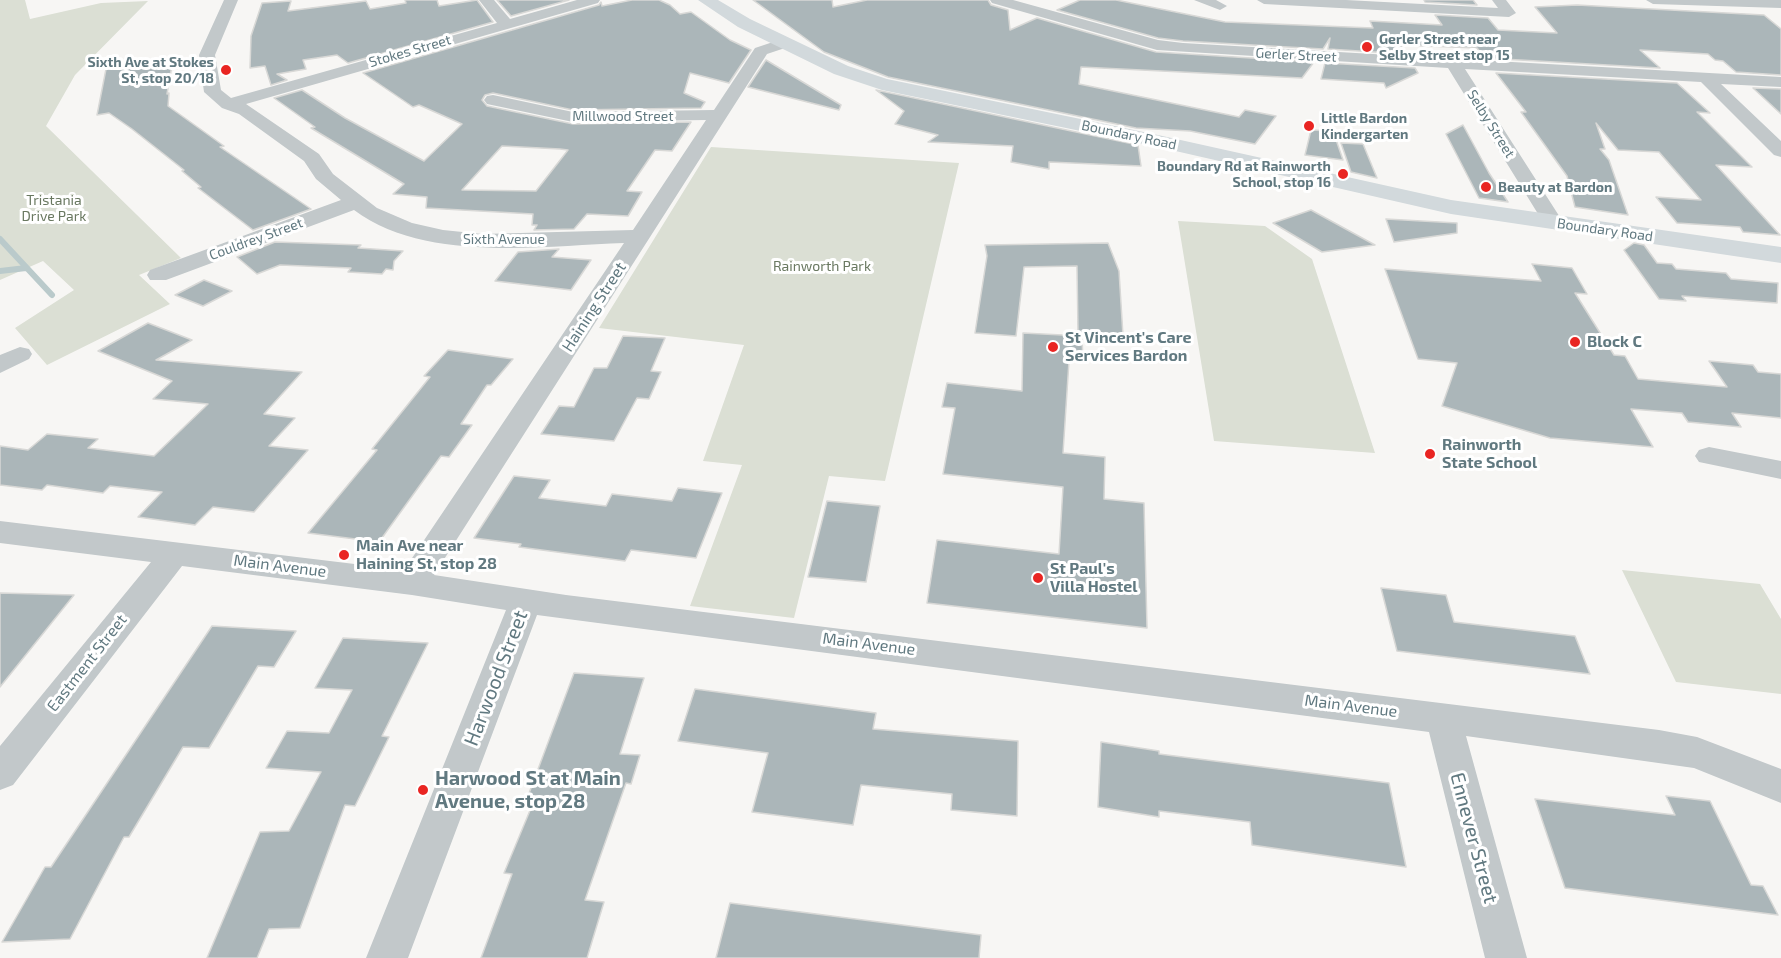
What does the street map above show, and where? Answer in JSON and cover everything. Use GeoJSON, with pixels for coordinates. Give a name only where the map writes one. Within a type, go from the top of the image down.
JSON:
{"type":"FeatureCollection","features":[{"type":"Feature","properties":{"kind":"main road","name":"Boundary Road"},"geometry":{"type":"LineString","coordinates":[[706,0],[725,13],[850,75],[882,84],[1158,141],[1434,204],[1781,255]]}},
{"type":"Feature","properties":{"kind":"street","name":"Sixth Avenue"},"geometry":{"type":"LineString","coordinates":[[231,0],[213,36],[207,55],[211,89],[228,104],[226,114],[295,164],[316,169],[353,203],[389,222],[462,240],[640,236]]}},
{"type":"Feature","properties":{"kind":"street"},"geometry":{"type":"LineString","coordinates":[[486,0],[506,23]]}},
{"type":"Feature","properties":{"kind":"street","name":"Stokes Street"},"geometry":{"type":"LineString","coordinates":[[228,104],[593,0]]}},
{"type":"Feature","properties":{"kind":"street","name":"Gerler Street"},"geometry":{"type":"LineString","coordinates":[[997,0],[1170,47],[1781,74]]}},
{"type":"Feature","properties":{"kind":"street","name":"Gerler Street"},"geometry":{"type":"LineString","coordinates":[[1025,0],[1177,39],[1781,82]]}},
{"type":"Feature","properties":{"kind":"street"},"geometry":{"type":"LineString","coordinates":[[1201,0],[1220,6]]}},
{"type":"Feature","properties":{"kind":"street"},"geometry":{"type":"LineString","coordinates":[[1264,0],[1509,13],[1499,0]]}},
{"type":"Feature","properties":{"kind":"street"},"geometry":{"type":"LineString","coordinates":[[1653,0],[1754,1],[1781,4]]}},
{"type":"Feature","properties":{"kind":"street","name":"Haining Street"},"geometry":{"type":"LineString","coordinates":[[412,583],[761,51],[785,43]]}},
{"type":"Feature","properties":{"kind":"street","name":"Selby Street"},"geometry":{"type":"LineString","coordinates":[[1451,59],[1553,222]]}},
{"type":"Feature","properties":{"kind":"street"},"geometry":{"type":"LineString","coordinates":[[1706,78],[1781,151]]}},
{"type":"Feature","properties":{"kind":"street","name":"Millwood Street"},"geometry":{"type":"LineString","coordinates":[[493,100],[573,117],[718,115]]}},
{"type":"Feature","properties":{"kind":"street","name":"Couldrey Street"},"geometry":{"type":"LineString","coordinates":[[158,275],[353,203]]}},
{"type":"Feature","properties":{"kind":"street"},"geometry":{"type":"LineString","coordinates":[[1709,456],[1781,470]]}},
{"type":"Feature","properties":{"kind":"street","name":"Main Avenue"},"geometry":{"type":"LineString","coordinates":[[0,532],[412,583],[526,600],[1659,746],[1697,753],[1781,786]]}},
{"type":"Feature","properties":{"kind":"street","name":"Eastment Street"},"geometry":{"type":"LineString","coordinates":[[0,774],[175,553]]}},
{"type":"Feature","properties":{"kind":"street","name":"Harwood Street"},"geometry":{"type":"LineString","coordinates":[[387,958],[526,600]]}},
{"type":"Feature","properties":{"kind":"street","name":"Ennever Street"},"geometry":{"type":"LineString","coordinates":[[1443,718],[1506,958]]}},
{"type":"Feature","properties":{"kind":"green space","name":"Tristania Drive Park"},"geometry":{"type":"Polygon","coordinates":[[[0,0],[25,0],[30,19],[101,3],[148,1],[75,75],[46,126],[181,258],[139,275],[170,304],[47,365],[15,328],[74,290],[43,261],[0,280],[0,0]]]}},
{"type":"Feature","properties":{"kind":"green space","name":"Rainworth Park"},"geometry":{"type":"Polygon","coordinates":[[[711,147],[959,163],[885,481],[829,476],[794,618],[690,606],[742,465],[703,461],[744,345],[599,328],[711,147]]]}},
{"type":"Feature","properties":{"kind":"green space"},"geometry":{"type":"Polygon","coordinates":[[[1178,221],[1265,226],[1312,259],[1375,453],[1214,441],[1178,221]]]}},
{"type":"Feature","properties":{"kind":"green space"},"geometry":{"type":"Polygon","coordinates":[[[1622,570],[1760,584],[1781,619],[1781,694],[1676,682],[1622,570]]]}},
{"type":"Feature","properties":{"kind":"building"},"geometry":{"type":"Polygon","coordinates":[[[405,0],[437,0],[439,6],[477,0],[493,22],[348,63],[337,55],[303,60],[306,69],[277,74],[287,80],[271,85],[265,66],[250,68],[251,36],[262,3],[291,1],[288,11],[366,1],[370,9],[406,3],[405,0]]]}},
{"type":"Feature","properties":{"kind":"building"},"geometry":{"type":"Polygon","coordinates":[[[497,0],[569,0],[511,16],[497,0]]]}},
{"type":"Feature","properties":{"kind":"building"},"geometry":{"type":"Polygon","coordinates":[[[632,0],[659,0],[670,5],[680,14],[691,12],[730,40],[751,50],[729,83],[690,73],[684,93],[705,102],[701,108],[573,110],[493,93],[485,95],[482,100],[487,106],[573,124],[691,122],[672,151],[655,150],[627,191],[642,192],[628,216],[587,214],[574,229],[534,230],[537,225],[532,225],[533,214],[426,208],[427,197],[393,194],[404,184],[311,128],[315,127],[274,98],[302,90],[345,118],[424,161],[462,124],[419,105],[413,107],[363,73],[599,5],[601,2],[602,6],[632,0]],[[502,146],[462,190],[536,191],[568,150],[502,146]]]}},
{"type":"Feature","properties":{"kind":"building"},"geometry":{"type":"Polygon","coordinates":[[[753,0],[832,0],[833,7],[867,0],[988,0],[991,5],[1008,10],[1010,30],[1037,18],[1156,52],[1314,62],[1302,78],[1081,67],[1079,84],[1239,117],[1245,110],[1276,116],[1255,144],[1190,131],[1136,128],[888,77],[824,52],[753,0]]]}},
{"type":"Feature","properties":{"kind":"building"},"geometry":{"type":"Polygon","coordinates":[[[1080,0],[1116,0],[1225,22],[1373,28],[1370,21],[1442,25],[1435,15],[1488,18],[1498,30],[1557,33],[1535,7],[1577,5],[1764,15],[1781,29],[1781,75],[1736,72],[1723,61],[1715,60],[1708,54],[1640,50],[1660,68],[1485,58],[1477,48],[1401,45],[1406,54],[1328,49],[1330,38],[1323,49],[1183,41],[1158,38],[1057,10],[1080,0]]]}},
{"type":"Feature","properties":{"kind":"building"},"geometry":{"type":"Polygon","coordinates":[[[1424,0],[1473,0],[1477,5],[1425,2],[1424,0]]]}},
{"type":"Feature","properties":{"kind":"building"},"geometry":{"type":"Polygon","coordinates":[[[173,59],[167,94],[169,93],[168,106],[224,146],[220,147],[311,209],[253,230],[198,188],[201,187],[182,171],[184,170],[132,129],[109,113],[97,115],[106,69],[173,59]]]}},
{"type":"Feature","properties":{"kind":"building"},"geometry":{"type":"Polygon","coordinates":[[[766,60],[841,105],[839,110],[748,87],[766,60]]]}},
{"type":"Feature","properties":{"kind":"building"},"geometry":{"type":"Polygon","coordinates":[[[1325,63],[1415,68],[1418,73],[1386,88],[1384,83],[1321,79],[1325,63]]]}},
{"type":"Feature","properties":{"kind":"building"},"geometry":{"type":"Polygon","coordinates":[[[1496,73],[1677,83],[1710,113],[1697,112],[1752,167],[1716,165],[1780,235],[1743,232],[1740,227],[1677,223],[1656,197],[1701,200],[1659,152],[1618,150],[1596,123],[1605,149],[1600,149],[1609,160],[1628,215],[1575,207],[1567,176],[1521,112],[1526,112],[1496,73]]]}},
{"type":"Feature","properties":{"kind":"building"},"geometry":{"type":"Polygon","coordinates":[[[1753,88],[1781,89],[1781,114],[1753,88]]]}},
{"type":"Feature","properties":{"kind":"building"},"geometry":{"type":"Polygon","coordinates":[[[876,90],[1138,145],[1141,166],[1049,162],[1049,169],[1011,162],[1013,146],[928,142],[938,135],[895,124],[904,111],[876,90]]]}},
{"type":"Feature","properties":{"kind":"building"},"geometry":{"type":"Polygon","coordinates":[[[1463,125],[1508,202],[1479,198],[1446,134],[1463,125]]]}},
{"type":"Feature","properties":{"kind":"building"},"geometry":{"type":"Polygon","coordinates":[[[1311,130],[1333,131],[1343,160],[1305,155],[1311,130]]]}},
{"type":"Feature","properties":{"kind":"building"},"geometry":{"type":"Polygon","coordinates":[[[1341,143],[1363,144],[1377,178],[1351,172],[1341,143]]]}},
{"type":"Feature","properties":{"kind":"building"},"geometry":{"type":"Polygon","coordinates":[[[1311,210],[1375,245],[1322,252],[1273,223],[1311,210]]]}},
{"type":"Feature","properties":{"kind":"building"},"geometry":{"type":"Polygon","coordinates":[[[1386,219],[1457,223],[1457,233],[1394,242],[1386,219]]]}},
{"type":"Feature","properties":{"kind":"building"},"geometry":{"type":"Polygon","coordinates":[[[275,242],[361,245],[358,248],[403,251],[394,261],[393,270],[386,269],[382,274],[348,272],[351,268],[280,265],[257,274],[237,257],[275,242]]]}},
{"type":"Feature","properties":{"kind":"building"},"geometry":{"type":"Polygon","coordinates":[[[1108,243],[1119,271],[1123,336],[1078,333],[1077,266],[1024,267],[1016,336],[975,333],[987,256],[985,245],[1108,243]]]}},
{"type":"Feature","properties":{"kind":"building"},"geometry":{"type":"Polygon","coordinates":[[[1634,243],[1644,245],[1657,263],[1672,264],[1676,269],[1726,273],[1731,279],[1778,283],[1777,303],[1682,296],[1686,301],[1659,299],[1624,250],[1634,243]]]}},
{"type":"Feature","properties":{"kind":"building"},"geometry":{"type":"Polygon","coordinates":[[[559,249],[552,257],[591,260],[571,290],[495,281],[518,252],[559,249]]]}},
{"type":"Feature","properties":{"kind":"building","name":"Rainworth State School"},"geometry":{"type":"Polygon","coordinates":[[[1532,264],[1572,268],[1587,294],[1575,293],[1614,355],[1625,356],[1638,379],[1727,387],[1709,361],[1753,365],[1758,372],[1781,374],[1781,418],[1732,413],[1741,427],[1688,422],[1682,413],[1631,409],[1653,447],[1550,438],[1442,406],[1457,363],[1418,359],[1385,269],[1541,281],[1532,264]]]}},
{"type":"Feature","properties":{"kind":"building"},"geometry":{"type":"Polygon","coordinates":[[[204,280],[232,291],[203,306],[175,295],[204,280]]]}},
{"type":"Feature","properties":{"kind":"building"},"geometry":{"type":"Polygon","coordinates":[[[148,323],[192,340],[156,360],[302,372],[264,414],[295,418],[269,446],[308,450],[254,512],[213,507],[195,525],[138,517],[162,492],[110,486],[103,493],[47,485],[42,490],[0,485],[0,446],[28,450],[47,434],[98,439],[88,448],[154,456],[208,404],[153,399],[172,381],[98,351],[148,323]]]}},
{"type":"Feature","properties":{"kind":"building"},"geometry":{"type":"Polygon","coordinates":[[[1023,333],[1082,336],[1083,362],[1069,361],[1063,453],[1105,457],[1104,499],[1144,503],[1147,628],[927,603],[937,540],[1059,554],[1063,487],[943,474],[955,408],[942,407],[947,383],[1022,391],[1023,333]]]}},
{"type":"Feature","properties":{"kind":"building"},"geometry":{"type":"Polygon","coordinates":[[[623,336],[665,338],[651,371],[661,372],[649,399],[637,398],[614,441],[541,434],[559,406],[574,407],[594,368],[607,368],[623,336]]]}},
{"type":"Feature","properties":{"kind":"building"},"geometry":{"type":"Polygon","coordinates":[[[448,350],[513,359],[491,385],[487,385],[461,424],[472,425],[449,457],[441,456],[379,542],[308,533],[377,450],[372,449],[430,377],[424,376],[448,350]]]}},
{"type":"Feature","properties":{"kind":"building"},"geometry":{"type":"Polygon","coordinates":[[[514,476],[550,480],[539,498],[606,506],[612,494],[672,501],[678,488],[722,493],[696,558],[631,550],[625,561],[519,547],[521,544],[474,538],[514,476]]]}},
{"type":"Feature","properties":{"kind":"building"},"geometry":{"type":"Polygon","coordinates":[[[827,501],[880,506],[866,582],[808,577],[827,501]]]}},
{"type":"Feature","properties":{"kind":"building"},"geometry":{"type":"Polygon","coordinates":[[[1381,588],[1446,595],[1454,622],[1575,636],[1590,674],[1397,651],[1381,588]]]}},
{"type":"Feature","properties":{"kind":"building"},"geometry":{"type":"Polygon","coordinates":[[[0,593],[74,595],[0,687],[0,593]]]}},
{"type":"Feature","properties":{"kind":"building"},"geometry":{"type":"Polygon","coordinates":[[[212,626],[296,631],[274,667],[258,666],[209,748],[183,747],[129,837],[124,837],[70,939],[2,942],[45,867],[51,867],[212,626]]]}},
{"type":"Feature","properties":{"kind":"building"},"geometry":{"type":"Polygon","coordinates":[[[343,638],[428,643],[382,736],[389,737],[355,806],[345,805],[300,928],[269,929],[257,958],[207,958],[260,832],[289,831],[321,772],[266,768],[287,731],[329,733],[352,690],[315,688],[343,638]]]}},
{"type":"Feature","properties":{"kind":"building"},"geometry":{"type":"Polygon","coordinates":[[[574,673],[644,678],[620,754],[640,755],[631,784],[626,783],[585,900],[604,902],[587,958],[481,958],[512,874],[504,873],[536,796],[528,796],[574,673]]]}},
{"type":"Feature","properties":{"kind":"building"},"geometry":{"type":"Polygon","coordinates":[[[695,689],[876,713],[873,729],[1018,741],[1017,816],[951,810],[952,794],[861,785],[853,825],[752,812],[768,753],[678,741],[695,689]]]}},
{"type":"Feature","properties":{"kind":"building"},"geometry":{"type":"Polygon","coordinates":[[[1101,742],[1159,751],[1159,754],[1389,783],[1406,867],[1252,845],[1250,822],[1159,811],[1159,817],[1098,807],[1101,742]]]}},
{"type":"Feature","properties":{"kind":"building"},"geometry":{"type":"Polygon","coordinates":[[[1666,796],[1710,801],[1751,885],[1763,886],[1778,915],[1565,888],[1535,799],[1675,815],[1666,796]]]}},
{"type":"Feature","properties":{"kind":"building"},"geometry":{"type":"Polygon","coordinates":[[[730,903],[981,935],[979,958],[716,958],[730,903]]]}},
{"type":"Feature","properties":{"kind":"waterway"},"geometry":{"type":"LineString","coordinates":[[0,239],[52,295]]}},
{"type":"Feature","properties":{"kind":"waterway"},"geometry":{"type":"LineString","coordinates":[[0,271],[26,268]]}},
{"type":"Feature","properties":{"kind":"place","name":"Gerler Street near Selby Street stop 15"},"geometry":{"type":"Point","coordinates":[1367,47]}},
{"type":"Feature","properties":{"kind":"place","name":"Sixth Ave at Stokes St, stop 20/18"},"geometry":{"type":"Point","coordinates":[226,70]}},
{"type":"Feature","properties":{"kind":"place","name":"Little Bardon Kindergarten"},"geometry":{"type":"Point","coordinates":[1309,126]}},
{"type":"Feature","properties":{"kind":"place","name":"Boundary Rd at Rainworth School, stop 16"},"geometry":{"type":"Point","coordinates":[1343,174]}},
{"type":"Feature","properties":{"kind":"place","name":"Beauty at Bardon"},"geometry":{"type":"Point","coordinates":[1486,187]}},
{"type":"Feature","properties":{"kind":"place","name":"Block C"},"geometry":{"type":"Point","coordinates":[1575,342]}},
{"type":"Feature","properties":{"kind":"place","name":"St Vincent's Care Services Bardon"},"geometry":{"type":"Point","coordinates":[1053,347]}},
{"type":"Feature","properties":{"kind":"place","name":"Rainworth State School"},"geometry":{"type":"Point","coordinates":[1430,454]}},
{"type":"Feature","properties":{"kind":"place","name":"Main Ave near Haining St, stop 28"},"geometry":{"type":"Point","coordinates":[344,555]}},
{"type":"Feature","properties":{"kind":"place","name":"St Paul's Villa Hostel"},"geometry":{"type":"Point","coordinates":[1038,578]}},
{"type":"Feature","properties":{"kind":"place","name":"Harwood St at Main Avenue, stop 28"},"geometry":{"type":"Point","coordinates":[423,790]}}]}
